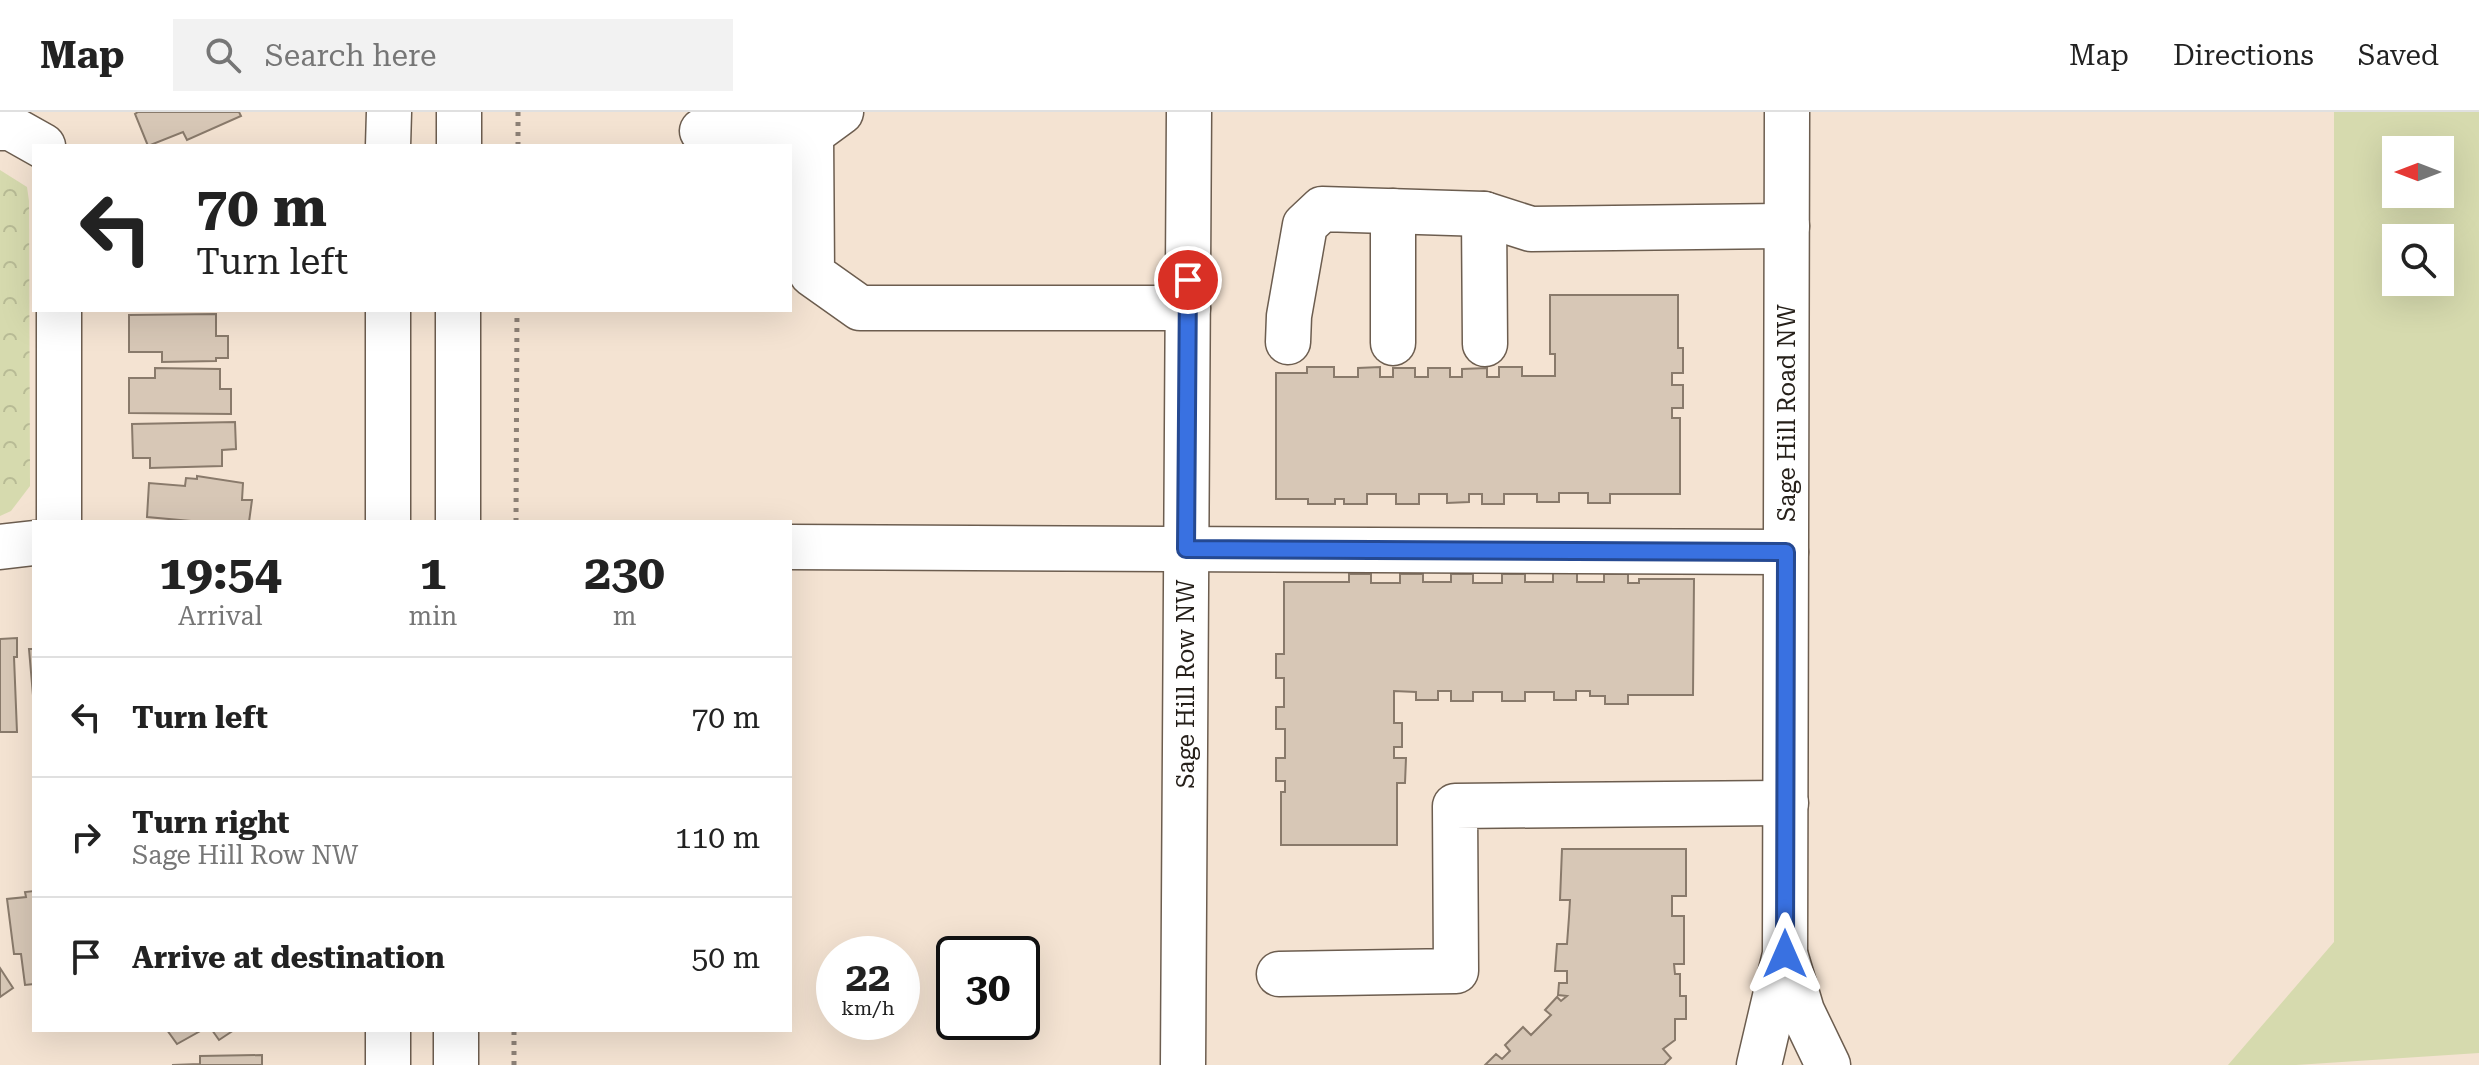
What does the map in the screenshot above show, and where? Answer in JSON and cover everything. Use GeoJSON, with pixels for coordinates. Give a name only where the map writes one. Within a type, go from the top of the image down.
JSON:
{"type":"FeatureCollection","features":[{"type":"Feature","properties":{"kind":"street"},"geometry":{"type":"LineString","coordinates":[[388,144],[389,112]]}},
{"type":"Feature","properties":{"kind":"street","name":"Sage Hill Row NW"},"geometry":{"type":"LineString","coordinates":[[1183,1065],[1189,112]]}},
{"type":"Feature","properties":{"kind":"street","name":"Sage Hill Road NW"},"geometry":{"type":"LineString","coordinates":[[1759,1065],[1785,954],[1787,112]]}},
{"type":"Feature","properties":{"kind":"street"},"geometry":{"type":"LineString","coordinates":[[702,131],[826,123],[812,274],[860,308],[1188,308]]}},
{"type":"Feature","properties":{"kind":"street"},"geometry":{"type":"LineString","coordinates":[[0,128],[11,128],[39,144]]}},
{"type":"Feature","properties":{"kind":"street"},"geometry":{"type":"LineString","coordinates":[[1288,342],[1289,316],[1305,225],[1322,209],[1484,214],[1531,229],[1787,226]]}},
{"type":"Feature","properties":{"kind":"street"},"geometry":{"type":"LineString","coordinates":[[1393,211],[1393,343]]}},
{"type":"Feature","properties":{"kind":"street"},"geometry":{"type":"LineString","coordinates":[[1484,214],[1485,344]]}},
{"type":"Feature","properties":{"kind":"street"},"geometry":{"type":"LineString","coordinates":[[59,312],[59,520]]}},
{"type":"Feature","properties":{"kind":"street"},"geometry":{"type":"LineString","coordinates":[[388,312],[388,520]]}},
{"type":"Feature","properties":{"kind":"street"},"geometry":{"type":"LineString","coordinates":[[458,312],[458,520]]}},
{"type":"Feature","properties":{"kind":"street"},"geometry":{"type":"LineString","coordinates":[[0,547],[32,543]]}},
{"type":"Feature","properties":{"kind":"street"},"geometry":{"type":"LineString","coordinates":[[792,547],[1786,552]]}},
{"type":"Feature","properties":{"kind":"street"},"geometry":{"type":"LineString","coordinates":[[1279,974],[1456,971],[1455,806],[1786,803]]}},
{"type":"Feature","properties":{"kind":"street","name":"Sage Hill Road NW"},"geometry":{"type":"LineString","coordinates":[[1785,954],[1802,1011],[1828,1065]]}},
{"type":"Feature","properties":{"kind":"street"},"geometry":{"type":"LineString","coordinates":[[388,1032],[388,1065]]}},
{"type":"Feature","properties":{"kind":"street"},"geometry":{"type":"LineString","coordinates":[[456,1032],[456,1065]]}},
{"type":"Feature","properties":{"kind":"path"},"geometry":{"type":"LineString","coordinates":[[518,112],[518,144]]}},
{"type":"Feature","properties":{"kind":"path"},"geometry":{"type":"LineString","coordinates":[[516,520],[517,312]]}},
{"type":"Feature","properties":{"kind":"path"},"geometry":{"type":"LineString","coordinates":[[514,1032],[514,1065]]}},
{"type":"Feature","properties":{"kind":"green space"},"geometry":{"type":"Polygon","coordinates":[[[2334,112],[2479,112],[2479,1053],[2296,1065],[2228,1065],[2334,942],[2334,112]]]}},
{"type":"Feature","properties":{"kind":"green space"},"geometry":{"type":"Polygon","coordinates":[[[0,170],[27,187],[29,201],[30,486],[11,511],[0,516],[0,170]]]}},
{"type":"Feature","properties":{"kind":"building"},"geometry":{"type":"Polygon","coordinates":[[[239,112],[241,116],[187,140],[183,132],[147,144],[135,114],[239,112]]]}},
{"type":"Feature","properties":{"kind":"building"},"geometry":{"type":"Polygon","coordinates":[[[1550,295],[1678,295],[1678,348],[1683,348],[1683,373],[1672,373],[1672,385],[1683,385],[1683,408],[1672,408],[1672,418],[1680,418],[1680,494],[1610,494],[1610,503],[1588,503],[1588,493],[1559,493],[1559,502],[1537,502],[1537,494],[1504,494],[1504,504],[1482,504],[1482,494],[1469,494],[1469,502],[1447,503],[1447,494],[1419,494],[1419,504],[1396,504],[1396,494],[1367,494],[1367,504],[1344,504],[1344,499],[1335,499],[1335,504],[1308,504],[1308,499],[1276,499],[1276,373],[1307,373],[1307,367],[1334,367],[1334,377],[1358,377],[1358,368],[1380,367],[1380,377],[1393,377],[1393,368],[1415,368],[1415,377],[1428,377],[1428,368],[1450,368],[1450,377],[1462,377],[1462,369],[1487,368],[1487,377],[1499,377],[1499,367],[1522,367],[1522,376],[1555,376],[1555,354],[1550,354],[1550,295]]]}},
{"type":"Feature","properties":{"kind":"building"},"geometry":{"type":"Polygon","coordinates":[[[216,314],[216,336],[228,336],[228,358],[162,362],[162,352],[129,352],[129,315],[216,314]]]}},
{"type":"Feature","properties":{"kind":"building"},"geometry":{"type":"Polygon","coordinates":[[[155,368],[220,369],[220,389],[231,389],[231,414],[129,413],[129,378],[155,378],[155,368]]]}},
{"type":"Feature","properties":{"kind":"building"},"geometry":{"type":"Polygon","coordinates":[[[235,422],[236,449],[222,450],[222,466],[150,468],[150,458],[133,458],[132,424],[235,422]]]}},
{"type":"Feature","properties":{"kind":"building"},"geometry":{"type":"Polygon","coordinates":[[[197,476],[243,483],[242,500],[252,500],[249,520],[147,517],[149,483],[185,486],[186,478],[197,479],[197,476]]]}},
{"type":"Feature","properties":{"kind":"building"},"geometry":{"type":"Polygon","coordinates":[[[1553,573],[1577,573],[1577,582],[1604,582],[1604,574],[1628,574],[1628,583],[1639,583],[1639,579],[1694,579],[1693,695],[1628,695],[1628,704],[1605,704],[1605,696],[1590,696],[1590,691],[1576,691],[1576,700],[1554,700],[1554,692],[1525,692],[1525,701],[1502,701],[1502,692],[1473,692],[1473,701],[1451,701],[1451,691],[1438,691],[1438,700],[1416,700],[1416,692],[1394,691],[1394,723],[1402,723],[1402,747],[1394,747],[1394,758],[1406,758],[1405,783],[1397,783],[1397,845],[1281,845],[1281,792],[1285,792],[1285,781],[1276,781],[1276,758],[1285,758],[1285,729],[1276,729],[1276,707],[1284,707],[1284,678],[1276,678],[1276,654],[1284,654],[1284,582],[1349,582],[1349,574],[1371,574],[1371,583],[1400,583],[1400,574],[1423,574],[1423,582],[1451,582],[1451,574],[1473,574],[1473,583],[1502,583],[1502,574],[1525,574],[1525,582],[1553,582],[1553,573]]]}},
{"type":"Feature","properties":{"kind":"building"},"geometry":{"type":"Polygon","coordinates":[[[17,638],[17,657],[14,657],[17,732],[0,732],[0,639],[17,638]]]}},
{"type":"Feature","properties":{"kind":"building"},"geometry":{"type":"Polygon","coordinates":[[[29,649],[32,649],[32,684],[29,649]]]}},
{"type":"Feature","properties":{"kind":"building"},"geometry":{"type":"Polygon","coordinates":[[[1562,849],[1686,849],[1686,896],[1672,896],[1672,916],[1684,916],[1684,964],[1674,964],[1675,974],[1680,974],[1680,996],[1686,996],[1686,1019],[1675,1019],[1675,1040],[1663,1049],[1671,1058],[1664,1065],[1485,1065],[1496,1054],[1502,1059],[1510,1051],[1505,1045],[1523,1027],[1531,1035],[1551,1015],[1545,1010],[1557,997],[1561,1001],[1567,996],[1558,995],[1559,983],[1567,983],[1567,971],[1555,971],[1557,944],[1567,944],[1570,900],[1560,900],[1562,849]]]}},
{"type":"Feature","properties":{"kind":"building"},"geometry":{"type":"Polygon","coordinates":[[[32,891],[32,984],[25,985],[21,954],[14,954],[7,899],[26,897],[25,892],[32,891]]]}},
{"type":"Feature","properties":{"kind":"building"},"geometry":{"type":"Polygon","coordinates":[[[0,968],[13,988],[0,997],[0,968]]]}},
{"type":"Feature","properties":{"kind":"building"},"geometry":{"type":"Polygon","coordinates":[[[168,1032],[198,1032],[177,1044],[168,1032]]]}},
{"type":"Feature","properties":{"kind":"building"},"geometry":{"type":"Polygon","coordinates":[[[213,1032],[231,1032],[219,1040],[213,1032]]]}},
{"type":"Feature","properties":{"kind":"building"},"geometry":{"type":"Polygon","coordinates":[[[262,1055],[262,1065],[172,1065],[200,1064],[200,1056],[262,1055]]]}},
{"type":"Feature","properties":{"kind":"route"},"geometry":{"type":"LineString","coordinates":[[1188,280],[1186,549],[1786,552],[1785,954]]}}]}
